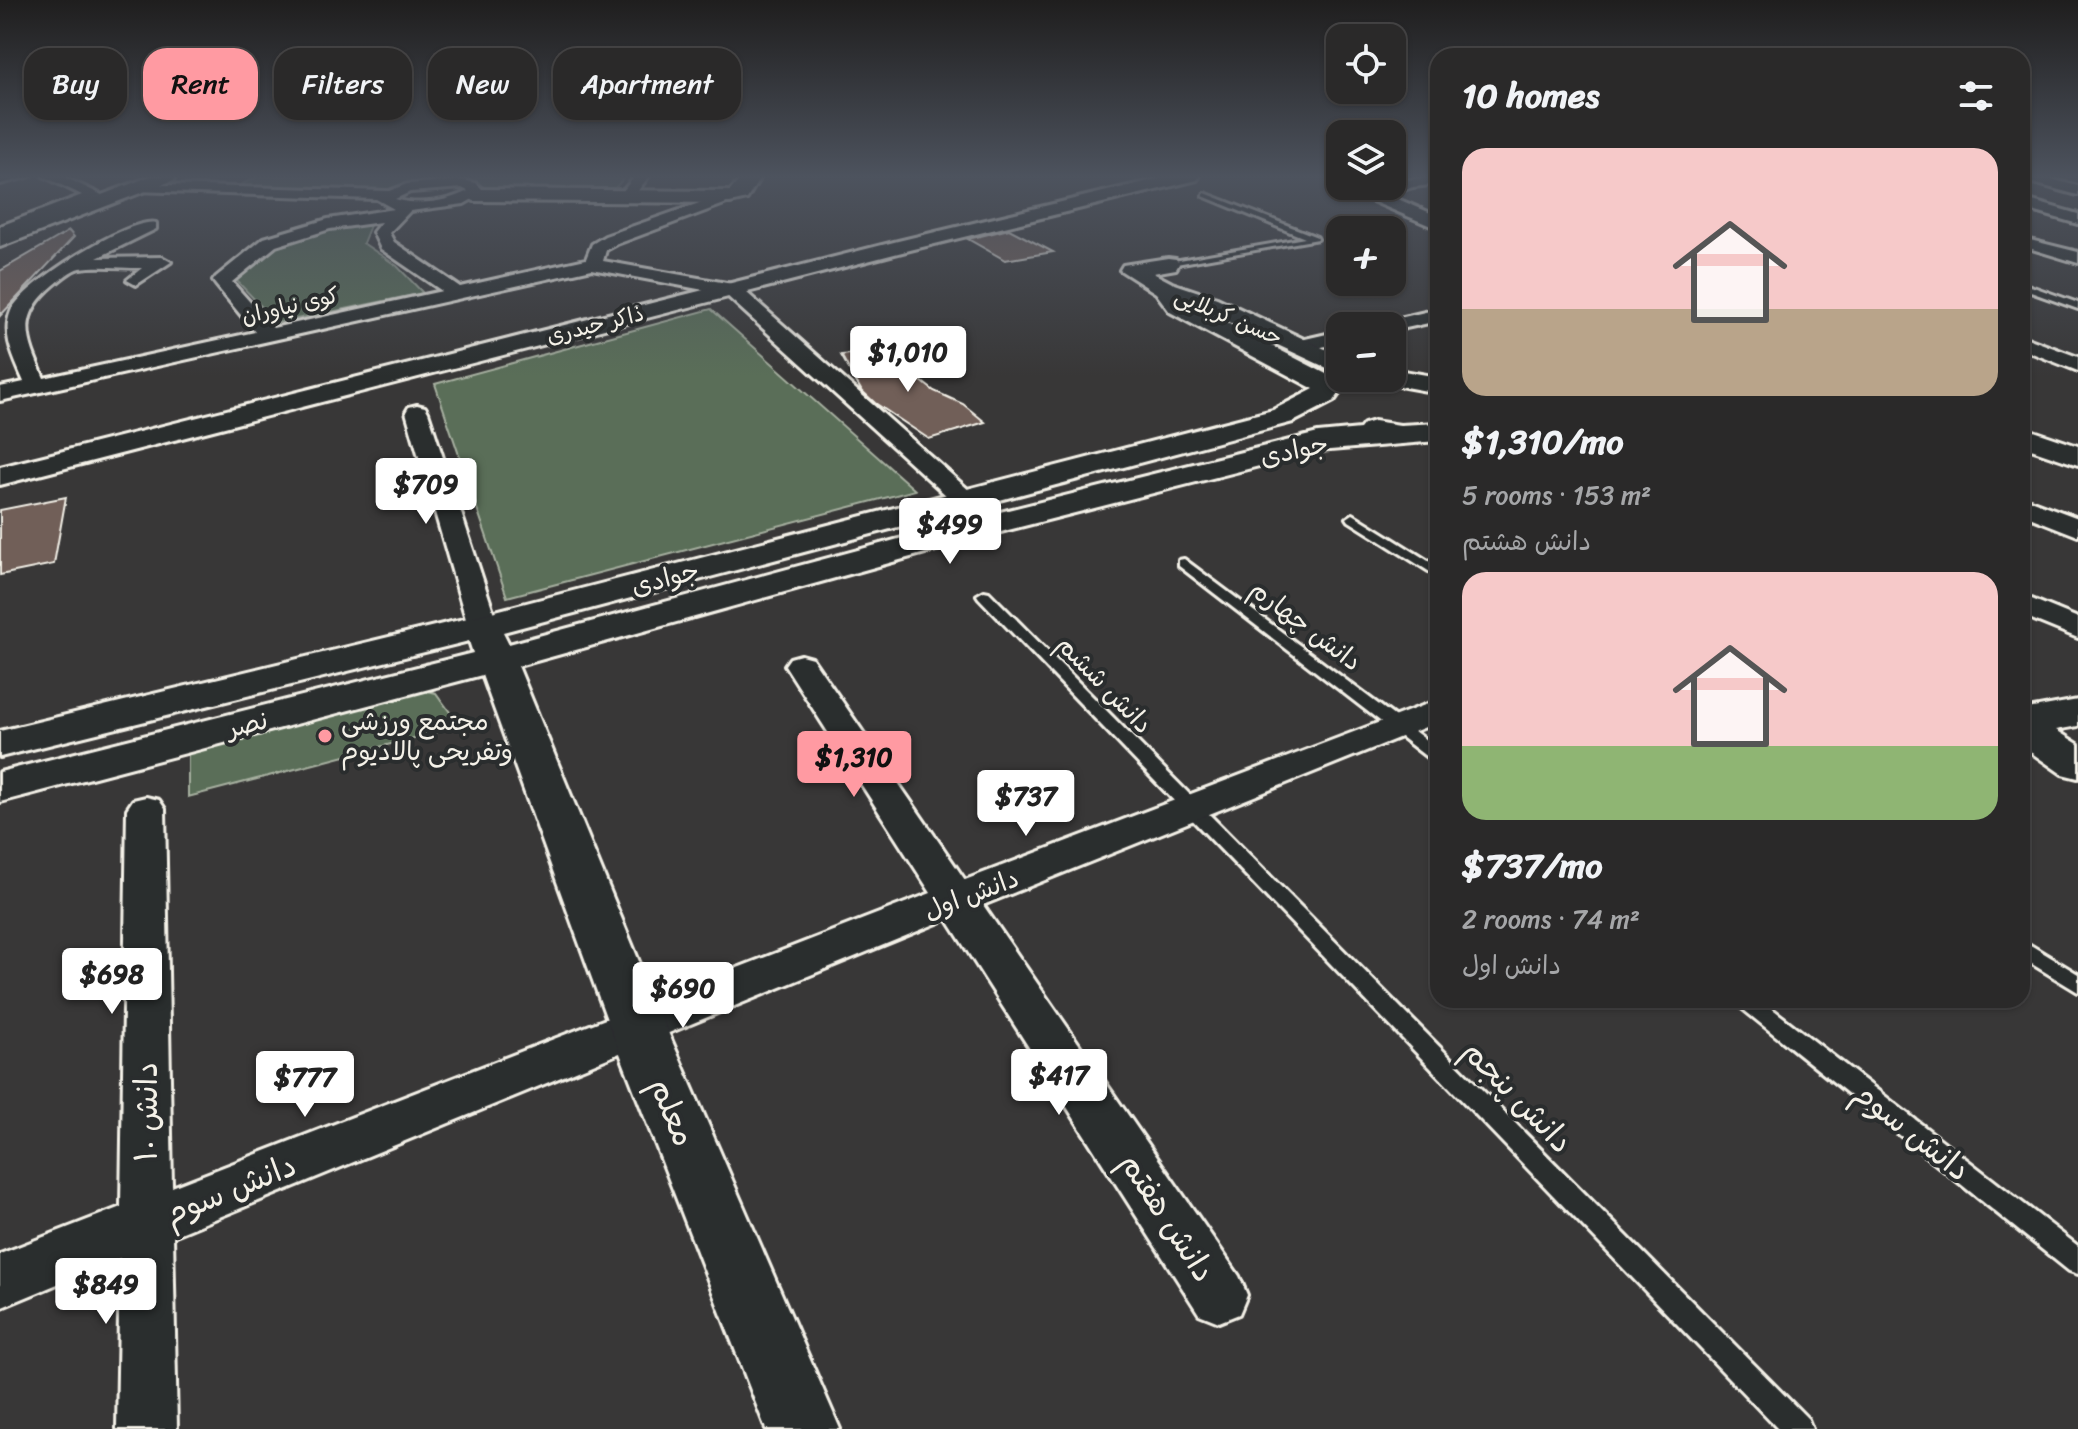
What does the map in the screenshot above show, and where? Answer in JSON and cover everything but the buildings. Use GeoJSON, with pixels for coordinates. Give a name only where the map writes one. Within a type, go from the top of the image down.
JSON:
{"type":"FeatureCollection","features":[{"type":"Feature","properties":{"kind":"street"},"geometry":{"type":"LineString","coordinates":[[36,386],[18,339],[17,323],[30,297],[46,281],[118,243]]}},
{"type":"Feature","properties":{"kind":"street"},"geometry":{"type":"LineString","coordinates":[[268,335],[222,281],[269,243]]}},
{"type":"Feature","properties":{"kind":"street"},"geometry":{"type":"LineString","coordinates":[[386,243],[457,293]]}},
{"type":"Feature","properties":{"kind":"street"},"geometry":{"type":"LineString","coordinates":[[607,243],[598,248],[594,263],[604,268],[731,289],[996,523]]}},
{"type":"Feature","properties":{"kind":"street","name":"ذاکر حیدری"},"geometry":{"type":"LineString","coordinates":[[0,476],[731,289],[939,243]]}},
{"type":"Feature","properties":{"kind":"street"},"geometry":{"type":"LineString","coordinates":[[2030,244],[2078,258]]}},
{"type":"Feature","properties":{"kind":"street"},"geometry":{"type":"LineString","coordinates":[[77,264],[162,262],[136,280]]}},
{"type":"Feature","properties":{"kind":"street","name":"کوی نیاوران"},"geometry":{"type":"LineString","coordinates":[[0,394],[594,263]]}},
{"type":"Feature","properties":{"kind":"street","name":"حسن کربلایی"},"geometry":{"type":"LineString","coordinates":[[1166,276],[1209,303],[1299,346],[1326,370]]}},
{"type":"Feature","properties":{"kind":"street","name":"حسن کربلایی"},"geometry":{"type":"LineString","coordinates":[[1166,276],[1178,307],[1326,375]]}},
{"type":"Feature","properties":{"kind":"street"},"geometry":{"type":"LineString","coordinates":[[1406,322],[1430,317]]}},
{"type":"Feature","properties":{"kind":"street"},"geometry":{"type":"LineString","coordinates":[[1299,346],[1326,340]]}},
{"type":"Feature","properties":{"kind":"street"},"geometry":{"type":"LineString","coordinates":[[2030,345],[2078,365]]}},
{"type":"Feature","properties":{"kind":"street"},"geometry":{"type":"LineString","coordinates":[[1406,379],[1430,384]]}},
{"type":"Feature","properties":{"kind":"street","name":"جوادی"},"geometry":{"type":"LineString","coordinates":[[488,643],[967,500],[1283,416],[1326,389]]}},
{"type":"Feature","properties":{"kind":"street"},"geometry":{"type":"LineString","coordinates":[[1332,392],[1325,405],[1334,415],[1351,423],[1426,435]]}},
{"type":"Feature","properties":{"kind":"street"},"geometry":{"type":"LineString","coordinates":[[417,412],[488,643]]}},
{"type":"Feature","properties":{"kind":"street"},"geometry":{"type":"LineString","coordinates":[[2030,416],[2078,432]]}},
{"type":"Feature","properties":{"kind":"street","name":"جوادی"},"geometry":{"type":"LineString","coordinates":[[0,744],[488,643],[996,523],[1318,442],[1426,435]]}},
{"type":"Feature","properties":{"kind":"street"},"geometry":{"type":"LineString","coordinates":[[2030,439],[2078,456]]}},
{"type":"Feature","properties":{"kind":"street"},"geometry":{"type":"LineString","coordinates":[[2030,508],[2078,528]]}},
{"type":"Feature","properties":{"kind":"street"},"geometry":{"type":"LineString","coordinates":[[2030,608],[2078,629]]}},
{"type":"Feature","properties":{"kind":"street","name":"نصر"},"geometry":{"type":"LineString","coordinates":[[0,787],[488,643]]}},
{"type":"Feature","properties":{"kind":"street","name":"معلم"},"geometry":{"type":"LineString","coordinates":[[488,643],[637,1025],[803,1429]]}},
{"type":"Feature","properties":{"kind":"street","name":"دانش هفتم"},"geometry":{"type":"LineString","coordinates":[[801,665],[1219,1295]]}},
{"type":"Feature","properties":{"kind":"street","name":"دانش اول"},"geometry":{"type":"LineString","coordinates":[[637,1025],[1430,713]]}},
{"type":"Feature","properties":{"kind":"street"},"geometry":{"type":"LineString","coordinates":[[2030,722],[2078,713]]}},
{"type":"Feature","properties":{"kind":"street"},"geometry":{"type":"LineString","coordinates":[[2030,730],[2078,764]]}},
{"type":"Feature","properties":{"kind":"street","name":"دانش ۱۰"},"geometry":{"type":"LineString","coordinates":[[146,809],[147,1429]]}},
{"type":"Feature","properties":{"kind":"street","name":"دانش سوم"},"geometry":{"type":"LineString","coordinates":[[0,1281],[637,1025]]}},
{"type":"Feature","properties":{"kind":"lane"},"geometry":{"type":"LineString","coordinates":[[1166,276],[1299,243]]}},
{"type":"Feature","properties":{"kind":"lane"},"geometry":{"type":"LineString","coordinates":[[2030,289],[2078,306]]}},
{"type":"Feature","properties":{"kind":"lane"},"geometry":{"type":"LineString","coordinates":[[1353,518],[1430,568]]}},
{"type":"Feature","properties":{"kind":"lane","name":"دانش چهارم"},"geometry":{"type":"LineString","coordinates":[[1184,563],[1399,726]]}},
{"type":"Feature","properties":{"kind":"lane","name":"دانش ششم"},"geometry":{"type":"LineString","coordinates":[[984,595],[1192,807]]}},
{"type":"Feature","properties":{"kind":"lane"},"geometry":{"type":"LineString","coordinates":[[1399,726],[1430,751]]}},
{"type":"Feature","properties":{"kind":"lane","name":"دانش پنجم"},"geometry":{"type":"LineString","coordinates":[[1192,807],[1798,1429]]}},
{"type":"Feature","properties":{"kind":"lane"},"geometry":{"type":"LineString","coordinates":[[2030,953],[2078,984]]}},
{"type":"Feature","properties":{"kind":"lane","name":"دانش سوم"},"geometry":{"type":"LineString","coordinates":[[1756,1008],[2078,1262]]}},
{"type":"Feature","properties":{"kind":"green space"},"geometry":{"type":"Polygon","coordinates":[[[280,243],[363,243],[397,266],[423,293],[277,323],[236,280],[280,243]]]}},
{"type":"Feature","properties":{"kind":"green space"},"geometry":{"type":"Polygon","coordinates":[[[711,309],[915,490],[507,597],[435,384],[711,309]]]}},
{"type":"Feature","properties":{"kind":"green space","name":"مجتمع ورزشی وتفریحی پالادیوم"},"geometry":{"type":"Polygon","coordinates":[[[424,690],[436,693],[460,726],[188,797],[188,747],[399,692],[424,690]]]}},
{"type":"Feature","properties":{"kind":"place","name":"مجتمع ورزشی وتفریحی پالادیوم"},"geometry":{"type":"Point","coordinates":[325,736]}}]}
